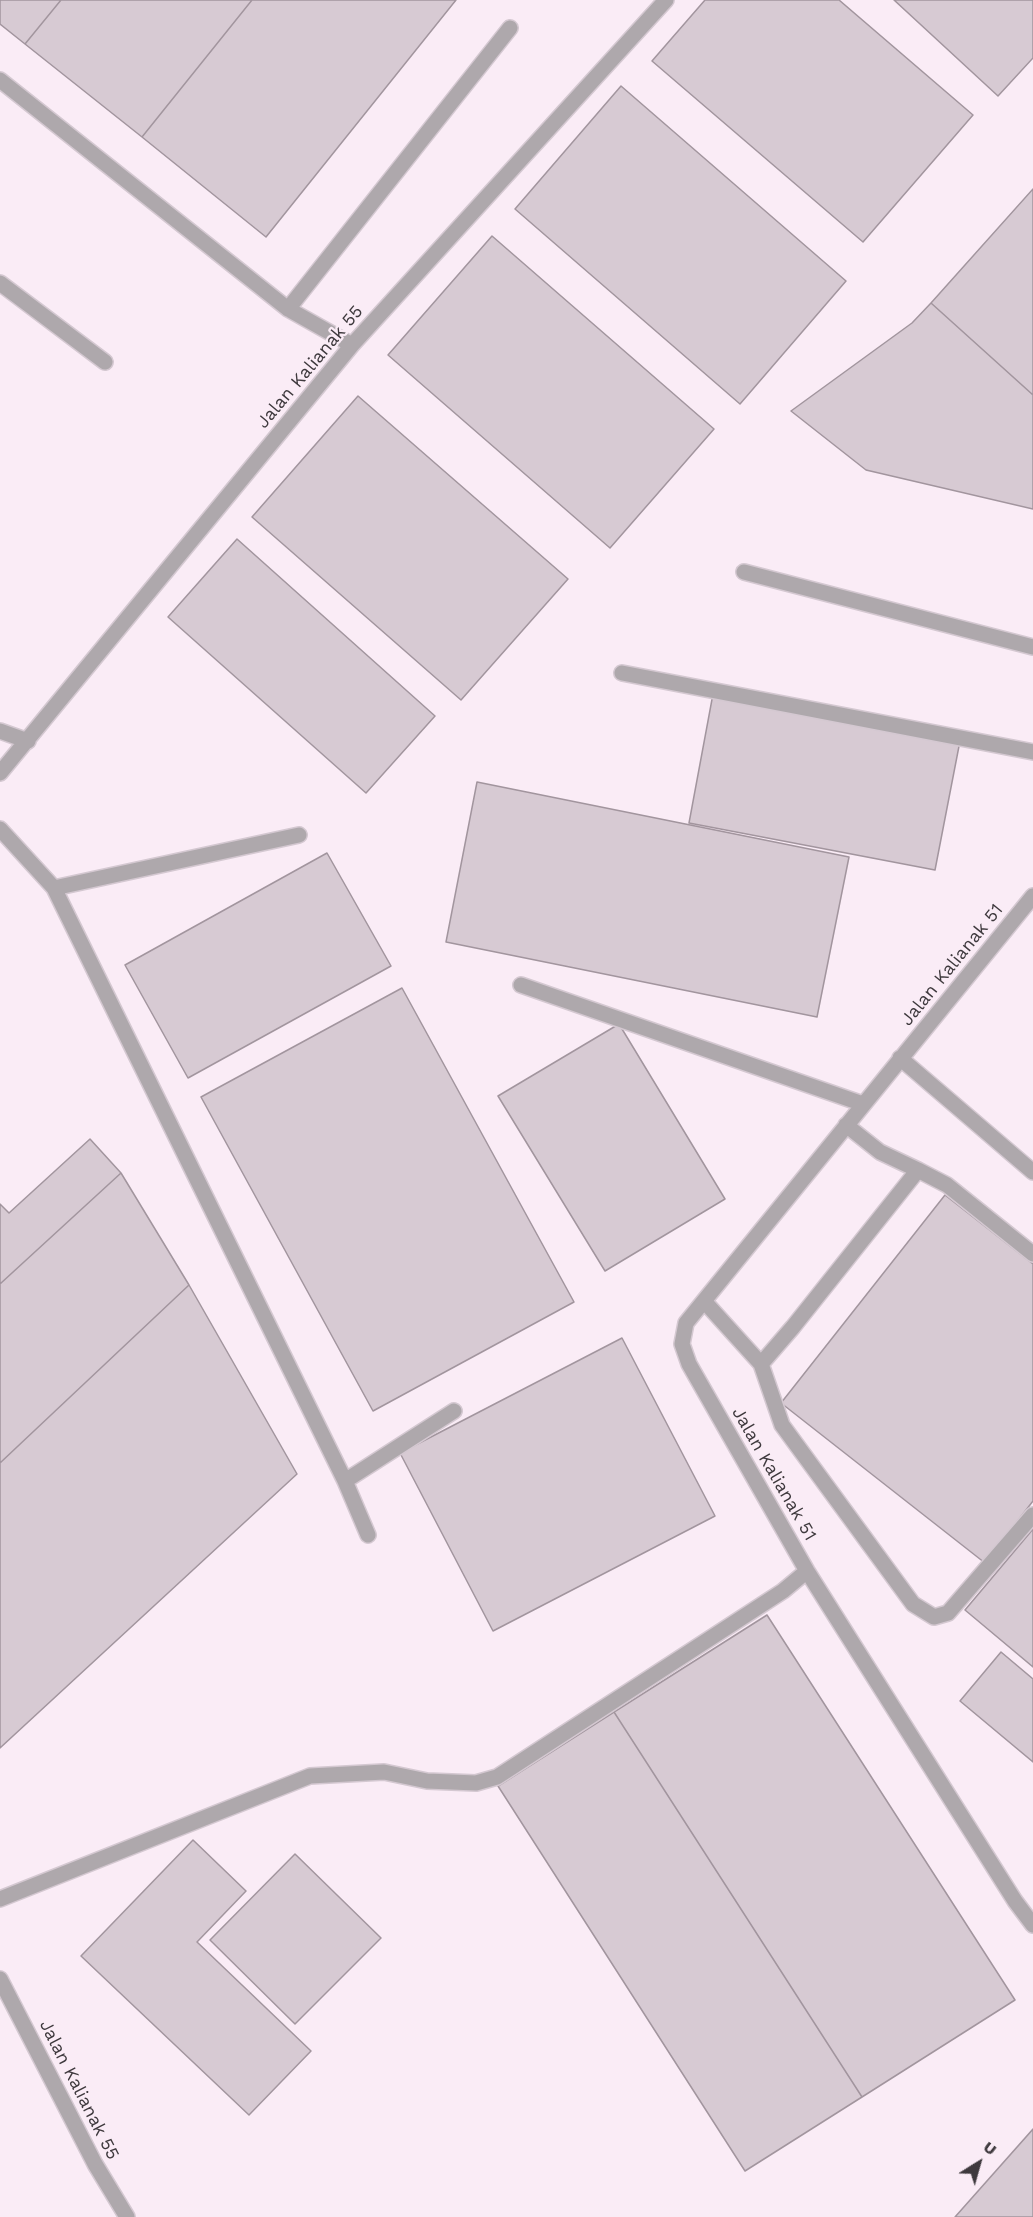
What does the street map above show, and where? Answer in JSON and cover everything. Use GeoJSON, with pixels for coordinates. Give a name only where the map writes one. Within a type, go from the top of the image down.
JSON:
{"type":"FeatureCollection","features":[{"type":"Feature","properties":{"kind":"lane","name":"Jalan Kalianak 55"},"geometry":{"type":"LineString","coordinates":[[0,774],[352,345],[666,0]]}},
{"type":"Feature","properties":{"kind":"lane"},"geometry":{"type":"LineString","coordinates":[[288,309],[510,28]]}},
{"type":"Feature","properties":{"kind":"lane"},"geometry":{"type":"LineString","coordinates":[[0,80],[288,309],[352,345]]}},
{"type":"Feature","properties":{"kind":"lane"},"geometry":{"type":"LineString","coordinates":[[0,283],[105,362]]}},
{"type":"Feature","properties":{"kind":"lane"},"geometry":{"type":"LineString","coordinates":[[744,572],[1033,647]]}},
{"type":"Feature","properties":{"kind":"lane"},"geometry":{"type":"LineString","coordinates":[[622,673],[1033,752]]}},
{"type":"Feature","properties":{"kind":"lane"},"geometry":{"type":"LineString","coordinates":[[0,731],[28,741]]}},
{"type":"Feature","properties":{"kind":"lane"},"geometry":{"type":"LineString","coordinates":[[0,829],[54,888],[345,1481],[368,1535]]}},
{"type":"Feature","properties":{"kind":"lane"},"geometry":{"type":"LineString","coordinates":[[54,888],[299,835]]}},
{"type":"Feature","properties":{"kind":"lane","name":"Jalan Kalianak 51"},"geometry":{"type":"LineString","coordinates":[[1033,896],[686,1323],[682,1344],[689,1364],[807,1571],[1015,1901],[1033,1925]]}},
{"type":"Feature","properties":{"kind":"lane"},"geometry":{"type":"LineString","coordinates":[[520,986],[863,1104]]}},
{"type":"Feature","properties":{"kind":"lane"},"geometry":{"type":"LineString","coordinates":[[900,1058],[1033,1172]]}},
{"type":"Feature","properties":{"kind":"lane"},"geometry":{"type":"LineString","coordinates":[[846,1125],[880,1152],[947,1185],[1033,1254]]}},
{"type":"Feature","properties":{"kind":"lane"},"geometry":{"type":"LineString","coordinates":[[761,1364],[793,1328],[918,1170]]}},
{"type":"Feature","properties":{"kind":"lane"},"geometry":{"type":"LineString","coordinates":[[704,1301],[761,1364],[782,1425],[913,1604],[934,1617],[948,1613],[1033,1515]]}},
{"type":"Feature","properties":{"kind":"lane"},"geometry":{"type":"LineString","coordinates":[[345,1481],[454,1412]]}},
{"type":"Feature","properties":{"kind":"lane"},"geometry":{"type":"LineString","coordinates":[[0,1899],[310,1776],[384,1772],[427,1781],[476,1783],[497,1777],[783,1591],[807,1571]]}},
{"type":"Feature","properties":{"kind":"lane","name":"Jalan Kalianak 55"},"geometry":{"type":"LineString","coordinates":[[0,1979],[95,2164],[127,2217]]}},
{"type":"Feature","properties":{"kind":"building"},"geometry":{"type":"Polygon","coordinates":[[[0,0],[61,0],[25,44],[0,24],[0,0]]]}},
{"type":"Feature","properties":{"kind":"building"},"geometry":{"type":"Polygon","coordinates":[[[61,0],[252,0],[142,137],[25,44],[61,0]]]}},
{"type":"Feature","properties":{"kind":"building"},"geometry":{"type":"Polygon","coordinates":[[[252,0],[456,0],[266,237],[142,137],[252,0]]]}},
{"type":"Feature","properties":{"kind":"building"},"geometry":{"type":"Polygon","coordinates":[[[705,0],[839,0],[973,115],[863,242],[652,61],[705,0]]]}},
{"type":"Feature","properties":{"kind":"building"},"geometry":{"type":"Polygon","coordinates":[[[894,0],[1033,0],[1033,58],[998,96],[894,0]]]}},
{"type":"Feature","properties":{"kind":"building"},"geometry":{"type":"Polygon","coordinates":[[[621,86],[846,281],[740,404],[515,209],[621,86]]]}},
{"type":"Feature","properties":{"kind":"building"},"geometry":{"type":"Polygon","coordinates":[[[1033,189],[1033,395],[931,303],[1033,189]]]}},
{"type":"Feature","properties":{"kind":"building"},"geometry":{"type":"Polygon","coordinates":[[[492,236],[714,429],[610,548],[388,355],[492,236]]]}},
{"type":"Feature","properties":{"kind":"building"},"geometry":{"type":"Polygon","coordinates":[[[931,303],[1033,395],[1033,509],[866,470],[791,411],[912,323],[931,303]]]}},
{"type":"Feature","properties":{"kind":"building"},"geometry":{"type":"Polygon","coordinates":[[[358,396],[568,579],[461,700],[252,517],[358,396]]]}},
{"type":"Feature","properties":{"kind":"building"},"geometry":{"type":"Polygon","coordinates":[[[237,539],[435,716],[366,793],[168,617],[237,539]]]}},
{"type":"Feature","properties":{"kind":"building"},"geometry":{"type":"Polygon","coordinates":[[[713,694],[960,741],[935,870],[689,823],[713,694]]]}},
{"type":"Feature","properties":{"kind":"building"},"geometry":{"type":"Polygon","coordinates":[[[477,782],[849,857],[817,1017],[446,942],[477,782]]]}},
{"type":"Feature","properties":{"kind":"building"},"geometry":{"type":"Polygon","coordinates":[[[327,853],[391,966],[188,1078],[125,965],[327,853]]]}},
{"type":"Feature","properties":{"kind":"building"},"geometry":{"type":"Polygon","coordinates":[[[402,988],[574,1302],[373,1411],[201,1097],[402,988]]]}},
{"type":"Feature","properties":{"kind":"building"},"geometry":{"type":"Polygon","coordinates":[[[619,1024],[725,1199],[605,1271],[498,1096],[619,1024]]]}},
{"type":"Feature","properties":{"kind":"building"},"geometry":{"type":"Polygon","coordinates":[[[90,1139],[121,1173],[0,1284],[0,1204],[9,1213],[90,1139]]]}},
{"type":"Feature","properties":{"kind":"building"},"geometry":{"type":"Polygon","coordinates":[[[121,1173],[189,1285],[0,1463],[0,1284],[121,1173]]]}},
{"type":"Feature","properties":{"kind":"building"},"geometry":{"type":"Polygon","coordinates":[[[945,1195],[1033,1264],[1033,1501],[985,1563],[781,1403],[945,1195]]]}},
{"type":"Feature","properties":{"kind":"building"},"geometry":{"type":"Polygon","coordinates":[[[189,1285],[297,1474],[0,1748],[0,1463],[189,1285]]]}},
{"type":"Feature","properties":{"kind":"building"},"geometry":{"type":"Polygon","coordinates":[[[622,1338],[715,1516],[493,1631],[400,1453],[622,1338]]]}},
{"type":"Feature","properties":{"kind":"building"},"geometry":{"type":"Polygon","coordinates":[[[1033,1529],[1033,1667],[965,1610],[1033,1529]]]}},
{"type":"Feature","properties":{"kind":"building"},"geometry":{"type":"Polygon","coordinates":[[[767,1615],[1015,2000],[862,2097],[614,1712],[767,1615]]]}},
{"type":"Feature","properties":{"kind":"building"},"geometry":{"type":"Polygon","coordinates":[[[1001,1652],[1033,1679],[1033,1762],[960,1701],[1001,1652]]]}},
{"type":"Feature","properties":{"kind":"building"},"geometry":{"type":"Polygon","coordinates":[[[614,1712],[862,2097],[745,2171],[498,1786],[614,1712]]]}},
{"type":"Feature","properties":{"kind":"building"},"geometry":{"type":"Polygon","coordinates":[[[193,1840],[246,1891],[197,1942],[311,2051],[249,2115],[81,1956],[193,1840]]]}},
{"type":"Feature","properties":{"kind":"building"},"geometry":{"type":"Polygon","coordinates":[[[295,1854],[381,1938],[295,2024],[210,1940],[295,1854]]]}},
{"type":"Feature","properties":{"kind":"building"},"geometry":{"type":"Polygon","coordinates":[[[1033,2129],[1033,2217],[955,2217],[1033,2129]]]}}]}
